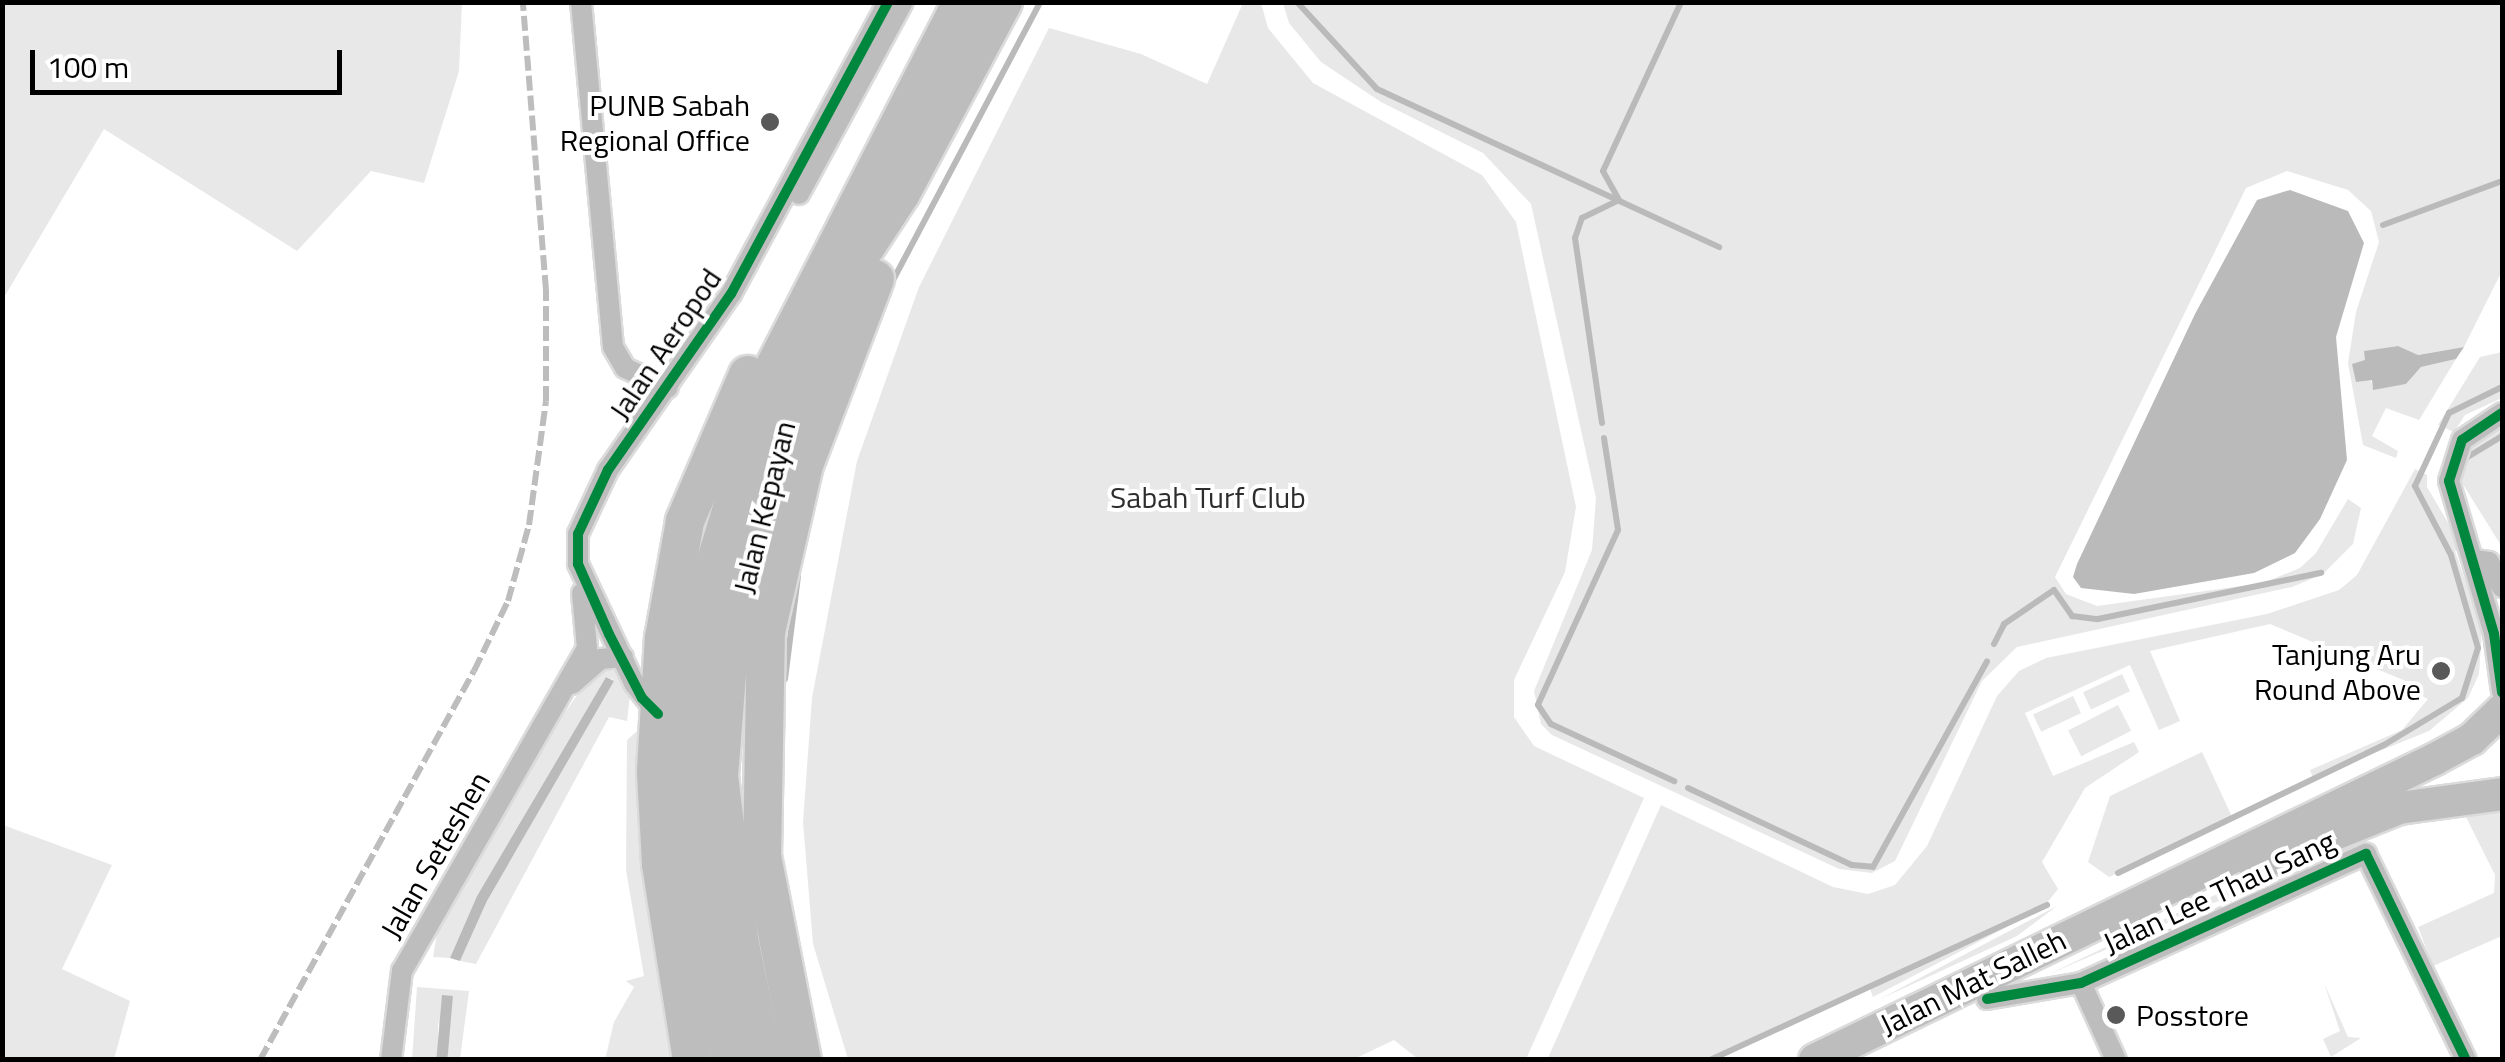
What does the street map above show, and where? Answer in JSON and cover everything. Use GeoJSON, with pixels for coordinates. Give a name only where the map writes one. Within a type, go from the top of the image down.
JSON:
{"type":"FeatureCollection","features":[{"type":"Feature","properties":{"kind":"highway","name":"Jalan Kepayan"},"geometry":{"type":"LineString","coordinates":[[764,1060],[739,939],[718,776],[727,674],[756,463],[775,366],[962,2]]}},
{"type":"Feature","properties":{"kind":"highway","name":"Jalan Kepayan"},"geometry":{"type":"LineString","coordinates":[[731,1060],[696,880],[691,724],[710,577],[756,463],[855,263],[902,193],[1003,2]]}},
{"type":"Feature","properties":{"kind":"highway"},"geometry":{"type":"LineString","coordinates":[[802,1060],[762,858],[766,632],[804,464],[900,222],[902,193]]}},
{"type":"Feature","properties":{"kind":"highway"},"geometry":{"type":"LineString","coordinates":[[692,1060],[661,864],[658,714],[666,620],[686,521],[756,358],[836,248]]}},
{"type":"Feature","properties":{"kind":"main road"},"geometry":{"type":"LineString","coordinates":[[2502,710],[2502,743]]}},
{"type":"Feature","properties":{"kind":"main road","name":"Jalan Mat Salleh"},"geometry":{"type":"LineString","coordinates":[[1815,1060],[2435,759],[2472,739],[2502,710]]}},
{"type":"Feature","properties":{"kind":"main road","name":"Jalan Mat Salleh"},"geometry":{"type":"LineString","coordinates":[[1866,1060],[2254,866],[2398,808],[2502,794]]}},
{"type":"Feature","properties":{"kind":"street","name":"Jalan Aeropod"},"geometry":{"type":"LineString","coordinates":[[581,2],[613,347],[625,368],[668,388]]}},
{"type":"Feature","properties":{"kind":"street","name":"Jalan Aeropod"},"geometry":{"type":"LineString","coordinates":[[578,564],[578,534],[590,504],[694,352],[888,2]]}},
{"type":"Feature","properties":{"kind":"street"},"geometry":{"type":"LineString","coordinates":[[694,352],[735,310],[904,2]]}},
{"type":"Feature","properties":{"kind":"street"},"geometry":{"type":"LineString","coordinates":[[2502,413],[2462,440],[2449,481],[2475,560],[2502,692]]}},
{"type":"Feature","properties":{"kind":"street"},"geometry":{"type":"LineString","coordinates":[[2475,560],[2489,562],[2502,587]]}},
{"type":"Feature","properties":{"kind":"street"},"geometry":{"type":"LineString","coordinates":[[578,564],[623,656],[658,714]]}},
{"type":"Feature","properties":{"kind":"street","name":"Jalan Seteshen"},"geometry":{"type":"LineString","coordinates":[[391,1060],[402,971],[587,648],[578,564]]}},
{"type":"Feature","properties":{"kind":"street","name":"Jalan Seteshen"},"geometry":{"type":"LineString","coordinates":[[564,693],[601,659],[623,656]]}},
{"type":"Feature","properties":{"kind":"street","name":"Jalan Lee Thau Sang"},"geometry":{"type":"LineString","coordinates":[[1986,1000],[2080,982],[2366,854],[2466,1060]]}},
{"type":"Feature","properties":{"kind":"street"},"geometry":{"type":"LineString","coordinates":[[2080,982],[2116,1060]]}},
{"type":"Feature","properties":{"kind":"green space"},"geometry":{"type":"Polygon","coordinates":[[[3,2],[462,3],[459,71],[424,183],[371,171],[297,251],[104,129],[3,299],[3,2]]]}},
{"type":"Feature","properties":{"kind":"green space","name":"Sabah Turf Club"},"geometry":{"type":"Polygon","coordinates":[[[1243,3],[1261,3],[1268,28],[1313,83],[1482,175],[1516,222],[1576,507],[1565,572],[1514,680],[1514,717],[1534,746],[1644,798],[1526,1059],[1418,1059],[1394,1040],[1352,1060],[848,1059],[813,944],[803,822],[812,698],[857,461],[919,287],[1049,28],[1141,54],[1207,84],[1243,3]]]}},
{"type":"Feature","properties":{"kind":"green space"},"geometry":{"type":"Polygon","coordinates":[[[1283,3],[2502,3],[2502,271],[2464,347],[2417,355],[2398,346],[2365,351],[2373,389],[2406,384],[2421,367],[2456,359],[2419,420],[2386,408],[2372,436],[2398,451],[2396,458],[2363,445],[2348,363],[2356,312],[2379,242],[2371,211],[2348,190],[2287,171],[2246,188],[2055,577],[2066,594],[2097,606],[2263,583],[2300,568],[2316,553],[2348,499],[2361,508],[2353,544],[2323,574],[2292,587],[2017,647],[1982,681],[1895,861],[1872,873],[1839,869],[1552,735],[1541,724],[1534,691],[1592,550],[1596,498],[1531,204],[1483,153],[1381,102],[1321,62],[1289,23],[1283,3]]]}},
{"type":"Feature","properties":{"kind":"green space"},"geometry":{"type":"Polygon","coordinates":[[[2502,352],[2502,398],[2465,415],[2454,432],[2438,425],[2480,357],[2502,352]]]}},
{"type":"Feature","properties":{"kind":"green space"},"geometry":{"type":"Polygon","coordinates":[[[2502,423],[2502,547],[2459,478],[2465,450],[2502,423]]]}},
{"type":"Feature","properties":{"kind":"green space"},"geometry":{"type":"Polygon","coordinates":[[[2415,469],[2427,475],[2427,487],[2463,548],[2455,551],[2482,629],[2479,674],[2468,698],[2429,731],[2313,778],[2310,770],[2402,730],[2428,699],[2411,691],[2415,685],[2270,624],[2150,651],[2180,721],[2159,730],[2130,665],[2025,713],[2053,776],[2134,742],[2139,752],[2085,788],[2042,862],[2058,889],[2043,908],[1873,997],[1869,986],[1713,1059],[1547,1060],[1661,805],[1833,887],[1868,894],[1895,885],[1927,846],[1997,696],[2019,671],[2046,658],[2267,614],[2339,590],[2357,575],[2415,469]]]}},
{"type":"Feature","properties":{"kind":"green space"},"geometry":{"type":"Polygon","coordinates":[[[623,665],[631,687],[627,721],[609,717],[476,964],[460,961],[487,901],[614,680],[606,677],[477,896],[450,958],[433,957],[438,928],[546,739],[597,667],[623,665]]]}},
{"type":"Feature","properties":{"kind":"green space"},"geometry":{"type":"Polygon","coordinates":[[[2122,674],[2130,691],[2091,709],[2083,692],[2122,674]]]}},
{"type":"Feature","properties":{"kind":"green space"},"geometry":{"type":"Polygon","coordinates":[[[2073,696],[2081,713],[2041,732],[2033,715],[2073,696]]]}},
{"type":"Feature","properties":{"kind":"green space"},"geometry":{"type":"Polygon","coordinates":[[[2118,705],[2131,731],[2081,756],[2068,730],[2118,705]]]}},
{"type":"Feature","properties":{"kind":"green space"},"geometry":{"type":"Polygon","coordinates":[[[644,725],[673,1059],[605,1060],[614,1022],[634,987],[626,981],[644,976],[626,870],[627,740],[644,725]]]}},
{"type":"Feature","properties":{"kind":"green space"},"geometry":{"type":"Polygon","coordinates":[[[2202,752],[2233,819],[2109,877],[2088,862],[2110,796],[2202,752]]]}},
{"type":"Feature","properties":{"kind":"green space"},"geometry":{"type":"Polygon","coordinates":[[[2502,803],[2502,936],[2433,966],[2418,927],[2494,893],[2495,875],[2465,815],[2383,830],[2047,975],[2377,818],[2502,803]]]}},
{"type":"Feature","properties":{"kind":"green space"},"geometry":{"type":"Polygon","coordinates":[[[3,825],[112,865],[62,969],[130,1001],[114,1059],[3,1059],[3,825]]]}},
{"type":"Feature","properties":{"kind":"green space"},"geometry":{"type":"Polygon","coordinates":[[[2057,906],[2017,936],[1878,1000],[2057,906]]]}},
{"type":"Feature","properties":{"kind":"green space"},"geometry":{"type":"Polygon","coordinates":[[[2324,983],[2348,1037],[2361,1038],[2331,1057],[2323,1039],[2340,1031],[2324,983]]]}},
{"type":"Feature","properties":{"kind":"green space"},"geometry":{"type":"Polygon","coordinates":[[[417,987],[469,991],[460,1059],[449,1059],[438,1021],[439,1059],[412,1060],[417,987]]]}},
{"type":"Feature","properties":{"kind":"shaded area"},"geometry":{"type":"Polygon","coordinates":[[[2290,190],[2348,211],[2364,243],[2336,337],[2347,460],[2320,519],[2295,553],[2254,573],[2134,594],[2081,588],[2073,577],[2077,564],[2195,314],[2257,200],[2290,190]]]}},
{"type":"Feature","properties":{"kind":"shaded area"},"geometry":{"type":"Polygon","coordinates":[[[2398,346],[2418,355],[2464,347],[2456,359],[2421,367],[2406,384],[2373,390],[2372,380],[2356,382],[2352,364],[2365,360],[2364,351],[2398,346]]]}},
{"type":"Feature","properties":{"kind":"shaded area"},"geometry":{"type":"Polygon","coordinates":[[[606,677],[614,681],[487,901],[460,961],[450,958],[477,896],[606,677]]]}},
{"type":"Feature","properties":{"kind":"shaded area"},"geometry":{"type":"Polygon","coordinates":[[[442,995],[453,996],[447,1060],[436,1059],[442,995]]]}},
{"type":"Feature","properties":{"kind":"waterway"},"geometry":{"type":"LineString","coordinates":[[891,284],[1040,2]]}},
{"type":"Feature","properties":{"kind":"waterway"},"geometry":{"type":"LineString","coordinates":[[1297,2],[1377,89],[1719,247]]}},
{"type":"Feature","properties":{"kind":"waterway"},"geometry":{"type":"LineString","coordinates":[[1602,423],[1575,238],[1582,218],[1619,200],[1603,171],[1681,2]]}},
{"type":"Feature","properties":{"kind":"waterway"},"geometry":{"type":"LineString","coordinates":[[2383,225],[2502,181]]}},
{"type":"Feature","properties":{"kind":"waterway"},"geometry":{"type":"LineString","coordinates":[[2118,873],[2384,745],[2462,698],[2478,648],[2451,555],[2415,486],[2449,413],[2502,387]]}},
{"type":"Feature","properties":{"kind":"waterway"},"geometry":{"type":"LineString","coordinates":[[2466,458],[2502,436]]}},
{"type":"Feature","properties":{"kind":"waterway"},"geometry":{"type":"LineString","coordinates":[[1604,438],[1618,530],[1538,705],[1551,724],[1674,781]]}},
{"type":"Feature","properties":{"kind":"waterway"},"geometry":{"type":"LineString","coordinates":[[1994,644],[2004,624],[2054,590],[2072,616],[2098,619],[2321,573]]}},
{"type":"Feature","properties":{"kind":"waterway"},"geometry":{"type":"LineString","coordinates":[[785,679],[798,576]]}},
{"type":"Feature","properties":{"kind":"waterway"},"geometry":{"type":"LineString","coordinates":[[1688,788],[1852,865],[1873,867],[1987,661]]}},
{"type":"Feature","properties":{"kind":"waterway"},"geometry":{"type":"LineString","coordinates":[[1710,1060],[2047,905]]}},
{"type":"Feature","properties":{"kind":"railway"},"geometry":{"type":"LineString","coordinates":[[260,1060],[474,671],[508,601],[529,525],[546,401],[546,290],[523,2]]}},
{"type":"Feature","properties":{"kind":"cycle path"},"geometry":{"type":"LineString","coordinates":[[658,714],[642,698],[609,634],[578,564],[578,534],[608,470],[731,294],[888,2]]}},
{"type":"Feature","properties":{"kind":"cycle path"},"geometry":{"type":"LineString","coordinates":[[2502,413],[2462,440],[2449,481],[2494,634],[2502,692]]}},
{"type":"Feature","properties":{"kind":"cycle path"},"geometry":{"type":"LineString","coordinates":[[1987,999],[2081,983],[2366,854],[2466,1060]]}},
{"type":"Feature","properties":{"kind":"place","name":"PUNB Sabah Regional Office"},"geometry":{"type":"Point","coordinates":[770,122]}},
{"type":"Feature","properties":{"kind":"place","name":"Tanjung Aru Round Above"},"geometry":{"type":"Point","coordinates":[2441,671]}},
{"type":"Feature","properties":{"kind":"place","name":"Posstore"},"geometry":{"type":"Point","coordinates":[2116,1015]}}]}
